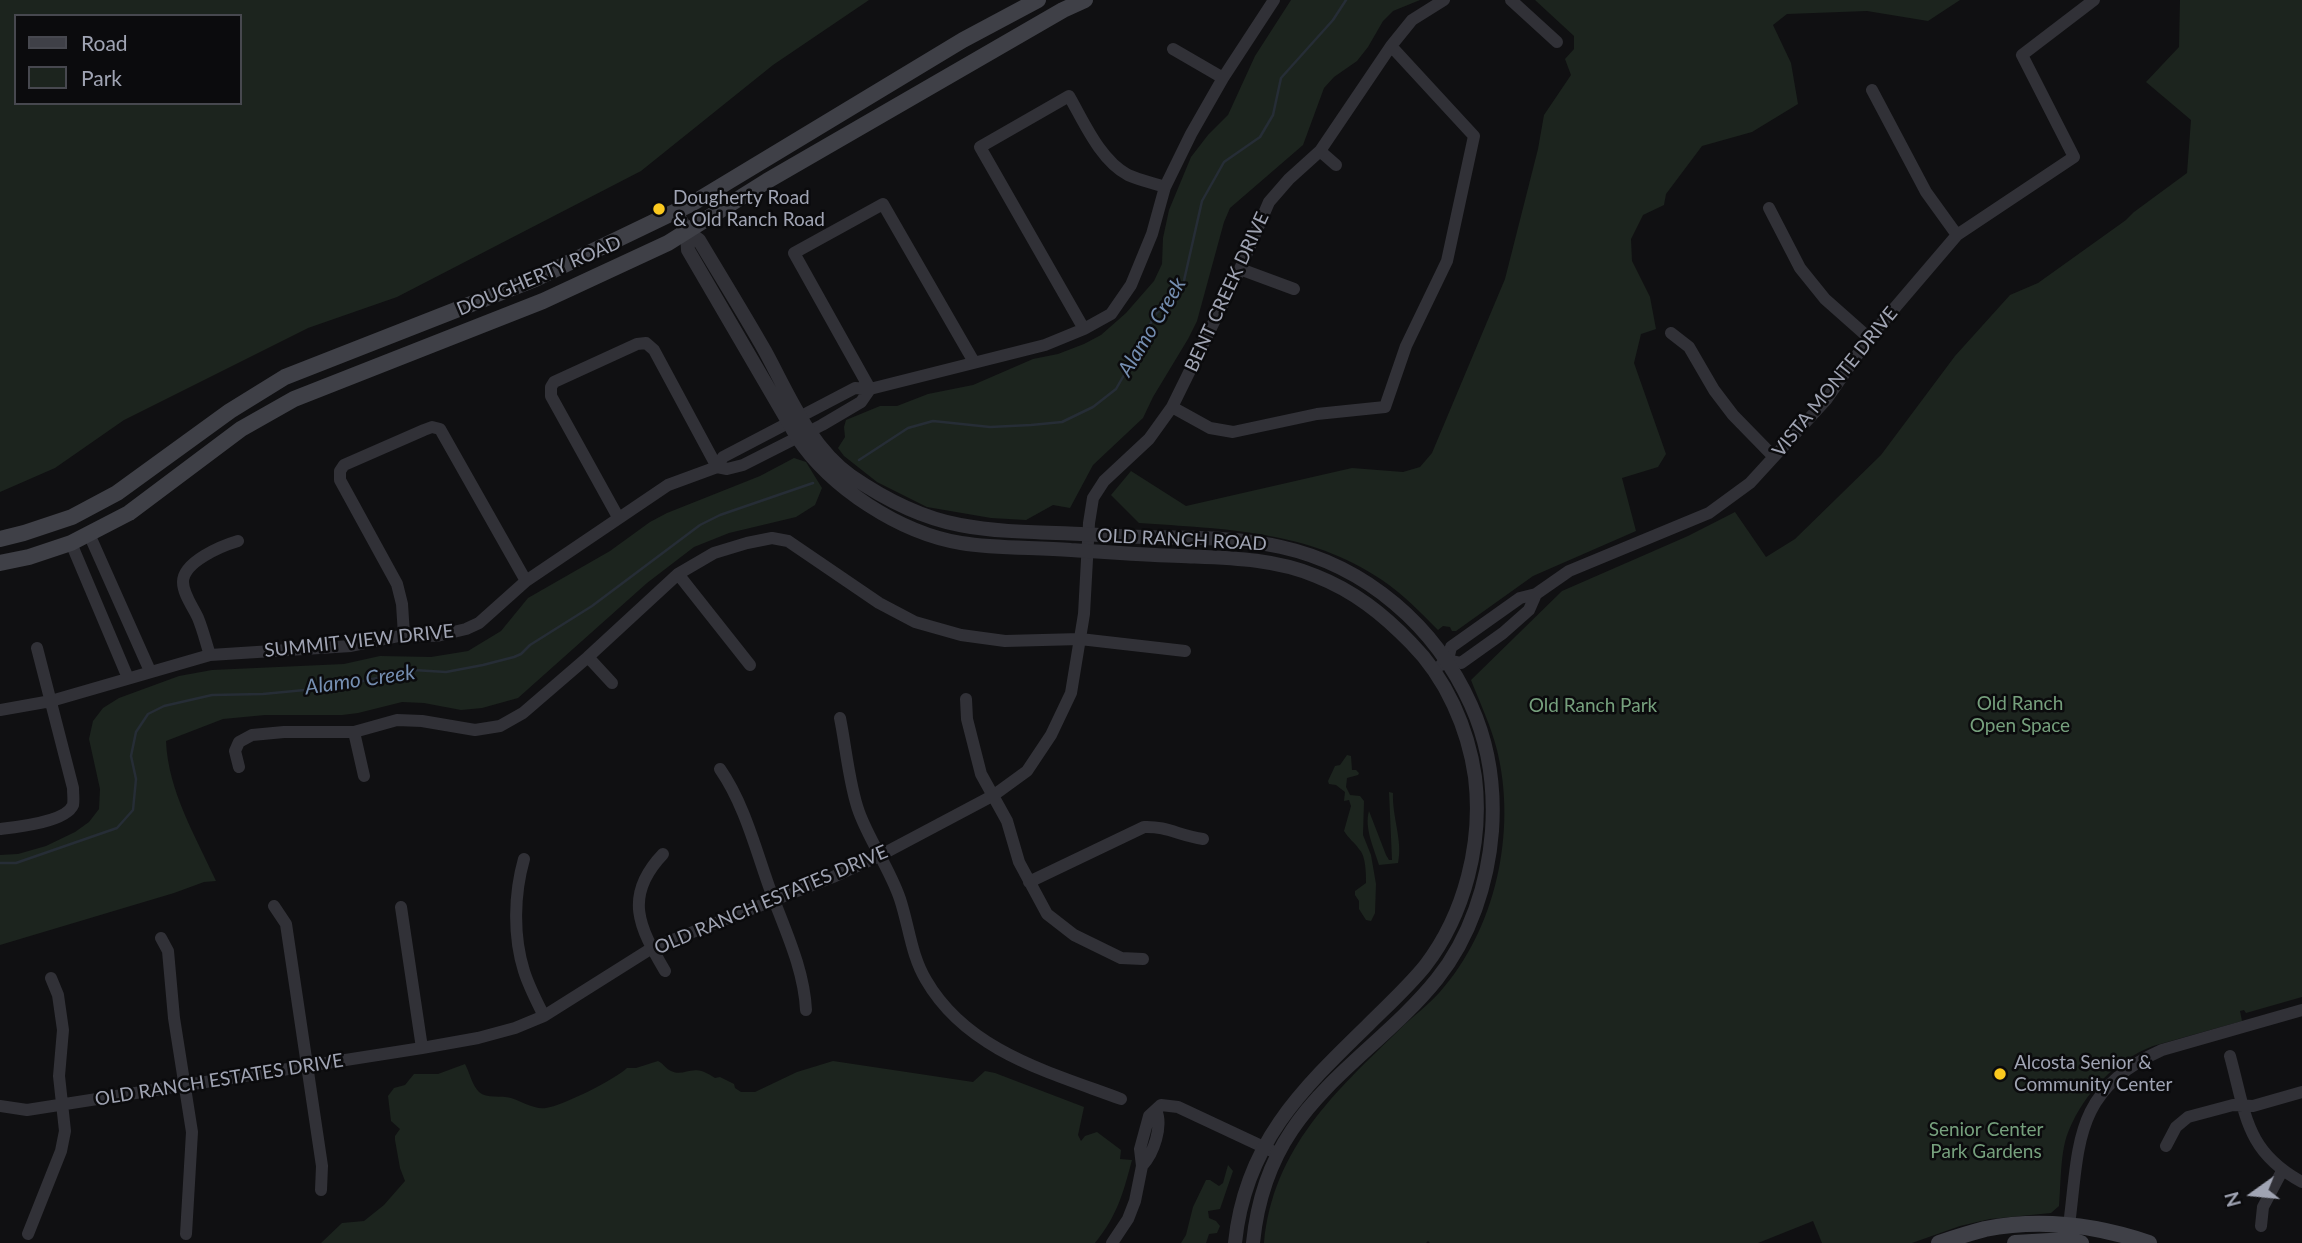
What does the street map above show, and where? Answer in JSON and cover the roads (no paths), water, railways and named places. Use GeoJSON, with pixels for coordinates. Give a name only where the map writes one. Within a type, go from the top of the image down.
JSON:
{"type":"FeatureCollection","features":[{"type":"Feature","properties":{"kind":"main road","name":"DOUGHERTY ROAD"},"geometry":{"type":"LineString","coordinates":[[0,539],[72,517],[117,493],[230,411],[285,377],[535,279],[676,212],[964,40],[1038,0]]}},
{"type":"Feature","properties":{"kind":"main road","name":"DOUGHERTY ROAD"},"geometry":{"type":"LineString","coordinates":[[0,563],[71,543],[130,513],[241,429],[294,399],[543,301],[668,243],[767,181],[1063,10],[1085,0]]}},
{"type":"Feature","properties":{"kind":"main road"},"geometry":{"type":"LineString","coordinates":[[1939,1243],[1985,1230],[2016,1225],[2073,1236]]}},
{"type":"Feature","properties":{"kind":"main road"},"geometry":{"type":"LineString","coordinates":[[2015,1243],[2114,1231],[2149,1243]]}},
{"type":"Feature","properties":{"kind":"street","name":"SUMMIT VIEW DRIVE"},"geometry":{"type":"LineString","coordinates":[[717,467],[723,457],[855,388],[870,389],[1045,345],[1111,314],[1132,285],[1152,234],[1165,187],[1191,134],[1223,78],[1274,0]]}},
{"type":"Feature","properties":{"kind":"street","name":"BENT CREEK DRIVE"},"geometry":{"type":"LineString","coordinates":[[1089,535],[1093,498],[1104,481],[1149,439],[1172,407],[1240,269],[1269,202],[1289,179],[1320,151],[1391,46],[1412,20],[1444,0]]}},
{"type":"Feature","properties":{"kind":"street"},"geometry":{"type":"LineString","coordinates":[[1511,0],[1558,42]]}},
{"type":"Feature","properties":{"kind":"street","name":"VISTA MONTE DRIVE"},"geometry":{"type":"LineString","coordinates":[[1434,670],[1448,660],[1451,647],[1520,598],[1536,594],[1569,571],[1709,513],[1750,483],[1826,400],[1869,338],[1956,235],[2074,157],[2022,55],[2094,0]]}},
{"type":"Feature","properties":{"kind":"street"},"geometry":{"type":"LineString","coordinates":[[1172,407],[1210,428],[1233,432],[1317,414],[1385,407],[1406,346],[1447,261],[1474,136],[1391,46]]}},
{"type":"Feature","properties":{"kind":"street"},"geometry":{"type":"LineString","coordinates":[[1173,49],[1223,78]]}},
{"type":"Feature","properties":{"kind":"street"},"geometry":{"type":"LineString","coordinates":[[1872,90],[1926,192],[1956,235]]}},
{"type":"Feature","properties":{"kind":"street"},"geometry":{"type":"LineString","coordinates":[[1084,329],[980,147],[1069,96],[1096,142],[1114,164],[1128,175],[1165,187]]}},
{"type":"Feature","properties":{"kind":"street"},"geometry":{"type":"LineString","coordinates":[[1320,151],[1336,165]]}},
{"type":"Feature","properties":{"kind":"street"},"geometry":{"type":"LineString","coordinates":[[870,389],[794,253],[883,204],[974,362]]}},
{"type":"Feature","properties":{"kind":"street"},"geometry":{"type":"LineString","coordinates":[[1769,208],[1800,268],[1825,299],[1869,338]]}},
{"type":"Feature","properties":{"kind":"street","name":"OLD RANCH ROAD"},"geometry":{"type":"LineString","coordinates":[[676,212],[687,231],[688,250],[803,434],[815,441],[848,474],[877,492],[918,513],[970,527],[1089,535],[1242,540],[1282,547],[1322,559],[1359,577],[1397,604],[1448,660],[1459,678],[1478,720],[1488,757],[1493,810],[1490,856],[1481,895],[1461,942],[1437,979],[1320,1095],[1292,1129],[1272,1167],[1258,1207],[1253,1243]]}},
{"type":"Feature","properties":{"kind":"street"},"geometry":{"type":"LineString","coordinates":[[1240,269],[1294,289]]}},
{"type":"Feature","properties":{"kind":"street"},"geometry":{"type":"LineString","coordinates":[[1671,333],[1689,347],[1714,390],[1733,415],[1774,457]]}},
{"type":"Feature","properties":{"kind":"street"},"geometry":{"type":"LineString","coordinates":[[618,517],[551,396],[551,387],[555,382],[637,344],[646,343],[654,351],[717,467]]}},
{"type":"Feature","properties":{"kind":"street","name":"SUMMIT VIEW DRIVE"},"geometry":{"type":"LineString","coordinates":[[0,710],[51,701],[209,655],[351,646],[404,635],[437,636],[466,629],[479,623],[526,582],[668,485],[717,467],[727,469],[743,465],[860,402],[870,389]]}},
{"type":"Feature","properties":{"kind":"street"},"geometry":{"type":"LineString","coordinates":[[404,635],[402,604],[397,584],[340,480],[340,471],[344,465],[424,430],[432,427],[440,429],[526,582]]}},
{"type":"Feature","properties":{"kind":"street","name":"OLD RANCH ROAD"},"geometry":{"type":"LineString","coordinates":[[803,434],[804,448],[837,482],[867,505],[912,528],[957,543],[1006,549],[1243,558],[1315,575],[1349,592],[1384,615],[1422,654],[1445,686],[1463,726],[1473,760],[1477,809],[1473,854],[1465,887],[1447,931],[1425,965],[1393,1001],[1309,1082],[1281,1117],[1248,1182],[1235,1243]]}},
{"type":"Feature","properties":{"kind":"street"},"geometry":{"type":"LineString","coordinates":[[89,534],[150,671]]}},
{"type":"Feature","properties":{"kind":"street","name":"OLD RANCH ESTATES DRIVE"},"geometry":{"type":"LineString","coordinates":[[0,1105],[27,1111],[422,1048],[515,1028],[544,1016],[652,948],[833,877],[879,856],[994,794],[1027,771],[1051,735],[1071,693],[1084,614],[1089,535]]}},
{"type":"Feature","properties":{"kind":"street"},"geometry":{"type":"LineString","coordinates":[[239,767],[235,751],[239,742],[252,735],[354,732],[397,720],[422,721],[475,730],[499,726],[523,713],[678,574],[714,553],[772,538],[788,541],[879,603],[915,622],[961,635],[1005,641],[1080,639],[1185,651]]}},
{"type":"Feature","properties":{"kind":"street"},"geometry":{"type":"LineString","coordinates":[[209,655],[184,588],[184,575],[188,567],[199,560],[222,546],[238,541]]}},
{"type":"Feature","properties":{"kind":"street"},"geometry":{"type":"LineString","coordinates":[[71,543],[128,678]]}},
{"type":"Feature","properties":{"kind":"street"},"geometry":{"type":"LineString","coordinates":[[678,574],[750,665]]}},
{"type":"Feature","properties":{"kind":"street","name":"VISTA MONTE DRIVE"},"geometry":{"type":"LineString","coordinates":[[1448,660],[1461,663],[1503,633],[1529,610],[1536,594]]}},
{"type":"Feature","properties":{"kind":"street"},"geometry":{"type":"LineString","coordinates":[[0,829],[55,818],[68,812],[74,803],[73,788],[37,648]]}},
{"type":"Feature","properties":{"kind":"street"},"geometry":{"type":"LineString","coordinates":[[588,657],[612,683]]}},
{"type":"Feature","properties":{"kind":"street"},"geometry":{"type":"LineString","coordinates":[[966,699],[967,719],[981,774],[1007,821],[1018,862],[1046,914],[1074,935],[1121,958],[1143,958]]}},
{"type":"Feature","properties":{"kind":"street"},"geometry":{"type":"LineString","coordinates":[[840,718],[859,811],[899,897],[910,941],[924,978],[945,1009],[975,1035],[1005,1054],[1121,1099]]}},
{"type":"Feature","properties":{"kind":"street"},"geometry":{"type":"LineString","coordinates":[[354,732],[364,776]]}},
{"type":"Feature","properties":{"kind":"street"},"geometry":{"type":"LineString","coordinates":[[720,769],[734,789],[774,899],[805,987],[806,1010]]}},
{"type":"Feature","properties":{"kind":"street"},"geometry":{"type":"LineString","coordinates":[[1029,882],[1144,827],[1161,827],[1186,837],[1203,839]]}},
{"type":"Feature","properties":{"kind":"street"},"geometry":{"type":"LineString","coordinates":[[663,854],[650,869],[638,902],[640,923],[666,971]]}},
{"type":"Feature","properties":{"kind":"street"},"geometry":{"type":"LineString","coordinates":[[524,859],[517,884],[518,948],[525,973],[544,1016]]}},
{"type":"Feature","properties":{"kind":"street"},"geometry":{"type":"LineString","coordinates":[[274,906],[286,924],[309,1065],[322,1166],[321,1191]]}},
{"type":"Feature","properties":{"kind":"street"},"geometry":{"type":"LineString","coordinates":[[401,907],[422,1048]]}},
{"type":"Feature","properties":{"kind":"street"},"geometry":{"type":"LineString","coordinates":[[160,938],[168,951],[174,1018],[192,1132],[186,1234]]}},
{"type":"Feature","properties":{"kind":"street"},"geometry":{"type":"LineString","coordinates":[[28,1234],[61,1151],[65,1131],[59,1076],[63,1030],[58,995],[51,978]]}},
{"type":"Feature","properties":{"kind":"street"},"geometry":{"type":"LineString","coordinates":[[2073,1236],[2077,1152],[2082,1131],[2097,1100],[2123,1072],[2162,1050],[2302,1010]]}},
{"type":"Feature","properties":{"kind":"street"},"geometry":{"type":"LineString","coordinates":[[2230,1056],[2249,1129],[2258,1146],[2281,1171],[2302,1182]]}},
{"type":"Feature","properties":{"kind":"street"},"geometry":{"type":"LineString","coordinates":[[2166,1146],[2176,1127],[2188,1117],[2233,1105],[2253,1106],[2302,1091]]}},
{"type":"Feature","properties":{"kind":"street"},"geometry":{"type":"LineString","coordinates":[[1112,1243],[1128,1219],[1135,1201],[1142,1166],[1140,1149],[1149,1116],[1158,1107],[1178,1107],[1279,1154]]}},
{"type":"Feature","properties":{"kind":"street"},"geometry":{"type":"LineString","coordinates":[[2261,1226],[2263,1207],[2281,1171]]}},
{"type":"Feature","properties":{"kind":"waterway","name":"Alamo Creek"},"geometry":{"type":"LineString","coordinates":[[859,460],[908,428],[933,421],[990,427],[1062,422],[1093,407],[1116,389],[1154,316],[1183,285],[1202,201],[1224,162],[1260,137],[1273,115],[1281,78],[1333,20],[1346,0]]}},
{"type":"Feature","properties":{"kind":"waterway","name":"Alamo Creek"},"geometry":{"type":"LineString","coordinates":[[0,863],[16,863],[117,828],[133,810],[136,779],[131,756],[136,732],[148,714],[164,706],[212,695],[263,694],[336,687],[413,670],[446,672],[514,657],[592,606],[700,525],[720,515],[813,483]]}},
{"type":"Feature","properties":{"kind":"place","name":"Dougherty Road & Old Ranch Road"},"geometry":{"type":"Point","coordinates":[659,209]}},
{"type":"Feature","properties":{"kind":"place","name":"Alcosta Senior & Community Center"},"geometry":{"type":"Point","coordinates":[2000,1074]}},
{"type":"Feature","properties":{"kind":"park label","name":"Old Ranch Park"},"geometry":{"type":"Point","coordinates":[1593,706]}},
{"type":"Feature","properties":{"kind":"park label","name":"Old Ranch Open Space"},"geometry":{"type":"Point","coordinates":[2020,715]}},
{"type":"Feature","properties":{"kind":"park label","name":"Senior Center Park Gardens"},"geometry":{"type":"Point","coordinates":[1986,1141]}}]}
